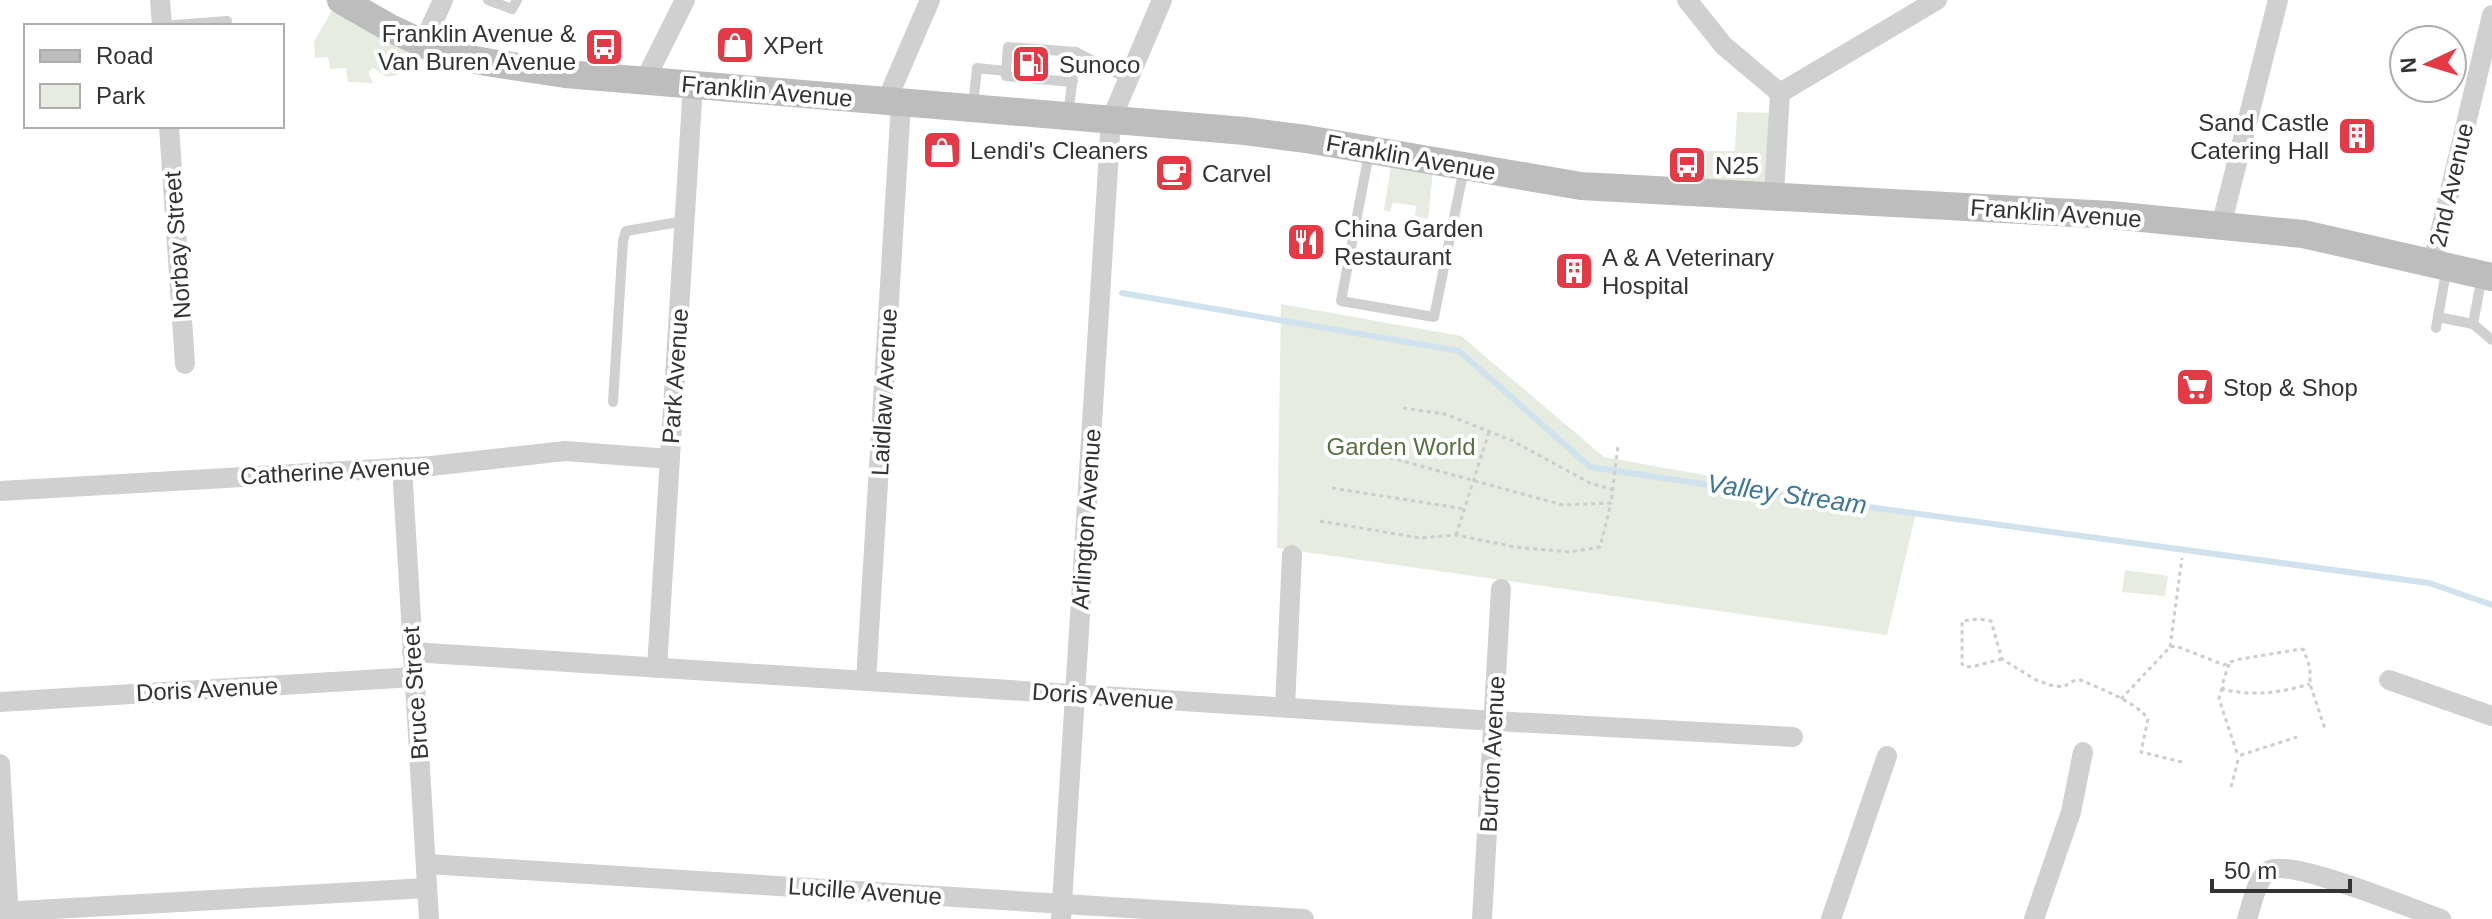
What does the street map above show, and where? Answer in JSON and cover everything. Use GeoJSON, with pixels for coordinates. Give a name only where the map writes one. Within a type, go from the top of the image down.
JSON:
{"type":"FeatureCollection","features":[{"type":"Feature","properties":{"kind":"main road","name":"Franklin Avenue"},"geometry":{"type":"LineString","coordinates":[[341,0],[447,55],[565,74],[1245,131],[1581,186],[2178,220],[2303,234],[2487,275]]}},
{"type":"Feature","properties":{"kind":"street"},"geometry":{"type":"LineString","coordinates":[[160,0],[162,24]]}},
{"type":"Feature","properties":{"kind":"street"},"geometry":{"type":"LineString","coordinates":[[423,44],[443,0]]}},
{"type":"Feature","properties":{"kind":"street"},"geometry":{"type":"LineString","coordinates":[[645,80],[685,0]]}},
{"type":"Feature","properties":{"kind":"street","name":"Laidlaw Avenue"},"geometry":{"type":"LineString","coordinates":[[866,681],[894,102],[930,0]]}},
{"type":"Feature","properties":{"kind":"street","name":"Arlington Avenue"},"geometry":{"type":"LineString","coordinates":[[1062,911],[1111,120],[1162,0]]}},
{"type":"Feature","properties":{"kind":"street"},"geometry":{"type":"LineString","coordinates":[[1687,0],[1724,46],[1780,93]]}},
{"type":"Feature","properties":{"kind":"street"},"geometry":{"type":"LineString","coordinates":[[1780,93],[1915,6],[1937,0]]}},
{"type":"Feature","properties":{"kind":"street"},"geometry":{"type":"LineString","coordinates":[[2221,226],[2278,0]]}},
{"type":"Feature","properties":{"kind":"street","name":"2nd Avenue"},"geometry":{"type":"LineString","coordinates":[[2440,264],[2492,15]]}},
{"type":"Feature","properties":{"kind":"street","name":"Park Avenue"},"geometry":{"type":"LineString","coordinates":[[657,668],[693,84]]}},
{"type":"Feature","properties":{"kind":"street"},"geometry":{"type":"LineString","coordinates":[[1774,195],[1780,93]]}},
{"type":"Feature","properties":{"kind":"street","name":"Norbay Street"},"geometry":{"type":"LineString","coordinates":[[169,128],[185,364]]}},
{"type":"Feature","properties":{"kind":"street","name":"Catherine Avenue"},"geometry":{"type":"LineString","coordinates":[[0,491],[431,466],[565,451],[670,459]]}},
{"type":"Feature","properties":{"kind":"street","name":"Bruce Street"},"geometry":{"type":"LineString","coordinates":[[402,467],[429,919]]}},
{"type":"Feature","properties":{"kind":"street"},"geometry":{"type":"LineString","coordinates":[[1285,707],[1292,555]]}},
{"type":"Feature","properties":{"kind":"street","name":"Burton Avenue"},"geometry":{"type":"LineString","coordinates":[[1482,919],[1501,589]]}},
{"type":"Feature","properties":{"kind":"street","name":"Doris Avenue"},"geometry":{"type":"LineString","coordinates":[[412,652],[1793,737]]}},
{"type":"Feature","properties":{"kind":"street","name":"Doris Avenue"},"geometry":{"type":"LineString","coordinates":[[0,702],[414,677]]}},
{"type":"Feature","properties":{"kind":"street"},"geometry":{"type":"LineString","coordinates":[[2389,680],[2492,716]]}},
{"type":"Feature","properties":{"kind":"street"},"geometry":{"type":"LineString","coordinates":[[2034,919],[2071,812],[2083,752]]}},
{"type":"Feature","properties":{"kind":"street"},"geometry":{"type":"LineString","coordinates":[[1831,919],[1887,756]]}},
{"type":"Feature","properties":{"kind":"street"},"geometry":{"type":"LineString","coordinates":[[0,764],[6,914],[427,888]]}},
{"type":"Feature","properties":{"kind":"street","name":"Lucille Avenue"},"geometry":{"type":"LineString","coordinates":[[427,864],[1062,911],[1304,919]]}},
{"type":"Feature","properties":{"kind":"street"},"geometry":{"type":"LineString","coordinates":[[2247,919],[2262,876],[2280,867],[2311,873],[2441,919]]}},
{"type":"Feature","properties":{"kind":"lane"},"geometry":{"type":"LineString","coordinates":[[488,0],[512,9],[517,0]]}},
{"type":"Feature","properties":{"kind":"lane"},"geometry":{"type":"LineString","coordinates":[[188,24],[227,21]]}},
{"type":"Feature","properties":{"kind":"lane"},"geometry":{"type":"LineString","coordinates":[[1073,82],[1006,76],[1008,47],[1076,52],[1128,79]]}},
{"type":"Feature","properties":{"kind":"lane"},"geometry":{"type":"LineString","coordinates":[[1068,117],[1076,52]]}},
{"type":"Feature","properties":{"kind":"lane"},"geometry":{"type":"LineString","coordinates":[[973,109],[977,68],[1006,71]]}},
{"type":"Feature","properties":{"kind":"lane"},"geometry":{"type":"LineString","coordinates":[[1369,150],[1341,301],[1434,317],[1465,166]]}},
{"type":"Feature","properties":{"kind":"lane"},"geometry":{"type":"LineString","coordinates":[[613,402],[626,231],[685,221]]}},
{"type":"Feature","properties":{"kind":"lane"},"geometry":{"type":"LineString","coordinates":[[2440,264],[2437,322],[2473,324],[2492,340]]}},
{"type":"Feature","properties":{"kind":"lane"},"geometry":{"type":"LineString","coordinates":[[2473,324],[2487,275]]}},
{"type":"Feature","properties":{"kind":"path"},"geometry":{"type":"LineString","coordinates":[[1403,408],[1445,414],[1490,431],[1590,483],[1614,490]]}},
{"type":"Feature","properties":{"kind":"path"},"geometry":{"type":"LineString","coordinates":[[1456,535],[1490,431]]}},
{"type":"Feature","properties":{"kind":"path"},"geometry":{"type":"LineString","coordinates":[[1320,521],[1420,538],[1456,535],[1515,547],[1570,552],[1600,547],[1614,490],[1618,446]]}},
{"type":"Feature","properties":{"kind":"path"},"geometry":{"type":"LineString","coordinates":[[1351,447],[1563,505],[1611,503]]}},
{"type":"Feature","properties":{"kind":"path"},"geometry":{"type":"LineString","coordinates":[[1332,488],[1465,509]]}},
{"type":"Feature","properties":{"kind":"path"},"geometry":{"type":"LineString","coordinates":[[2121,699],[2170,647],[2182,558]]}},
{"type":"Feature","properties":{"kind":"path"},"geometry":{"type":"LineString","coordinates":[[2002,659],[1969,667],[1962,664],[1962,621],[1991,621],[2002,659],[2036,680],[2060,688],[2081,680],[2121,699],[2147,716],[2141,752],[2186,763]]}},
{"type":"Feature","properties":{"kind":"path"},"geometry":{"type":"LineString","coordinates":[[2170,647],[2176,646],[2224,665],[2235,660],[2304,650],[2310,668],[2310,684],[2325,729]]}},
{"type":"Feature","properties":{"kind":"path"},"geometry":{"type":"LineString","coordinates":[[2229,664],[2219,699],[2239,754]]}},
{"type":"Feature","properties":{"kind":"path"},"geometry":{"type":"LineString","coordinates":[[2222,688],[2247,694],[2267,694],[2310,684]]}},
{"type":"Feature","properties":{"kind":"path"},"geometry":{"type":"LineString","coordinates":[[2239,754],[2297,737]]}},
{"type":"Feature","properties":{"kind":"path"},"geometry":{"type":"LineString","coordinates":[[2231,787],[2239,754]]}},
{"type":"Feature","properties":{"kind":"green space"},"geometry":{"type":"Polygon","coordinates":[[[338,0],[413,39],[398,75],[387,77],[373,68],[368,72],[373,83],[348,82],[346,68],[330,69],[328,57],[315,58],[314,42],[338,0]]]}},
{"type":"Feature","properties":{"kind":"green space"},"geometry":{"type":"Polygon","coordinates":[[[1737,112],[1779,113],[1774,195],[1698,192],[1700,151],[1735,151],[1737,112]]]}},
{"type":"Feature","properties":{"kind":"green space"},"geometry":{"type":"Polygon","coordinates":[[[1393,154],[1434,161],[1428,219],[1415,216],[1416,206],[1393,202],[1390,212],[1384,210],[1393,154]]]}},
{"type":"Feature","properties":{"kind":"green space","name":"Garden World"},"geometry":{"type":"Polygon","coordinates":[[[1281,304],[1461,336],[1604,457],[1916,513],[1887,635],[1277,548],[1281,304]]]}},
{"type":"Feature","properties":{"kind":"green space"},"geometry":{"type":"Polygon","coordinates":[[[2125,570],[2168,576],[2165,596],[2122,592],[2125,570]]]}},
{"type":"Feature","properties":{"kind":"waterway","name":"Valley Stream"},"geometry":{"type":"LineString","coordinates":[[1122,293],[1459,351],[1590,467],[2429,583],[2492,605]]}},
{"type":"Feature","properties":{"kind":"place","name":"XPert"},"geometry":{"type":"Point","coordinates":[735,45]}},
{"type":"Feature","properties":{"kind":"place","name":"Franklin Avenue & Van Buren Avenue"},"geometry":{"type":"Point","coordinates":[604,47]}},
{"type":"Feature","properties":{"kind":"place","name":"Sunoco"},"geometry":{"type":"Point","coordinates":[1031,64]}},
{"type":"Feature","properties":{"kind":"place","name":"Sand Castle Catering Hall"},"geometry":{"type":"Point","coordinates":[2357,136]}},
{"type":"Feature","properties":{"kind":"place","name":"Lendi's Cleaners"},"geometry":{"type":"Point","coordinates":[942,150]}},
{"type":"Feature","properties":{"kind":"place","name":"N25"},"geometry":{"type":"Point","coordinates":[1687,165]}},
{"type":"Feature","properties":{"kind":"place","name":"Carvel"},"geometry":{"type":"Point","coordinates":[1174,173]}},
{"type":"Feature","properties":{"kind":"place","name":"China Garden Restaurant"},"geometry":{"type":"Point","coordinates":[1306,242]}},
{"type":"Feature","properties":{"kind":"place","name":"A & A Veterinary Hospital"},"geometry":{"type":"Point","coordinates":[1574,271]}},
{"type":"Feature","properties":{"kind":"place","name":"Stop & Shop"},"geometry":{"type":"Point","coordinates":[2195,387]}}]}
